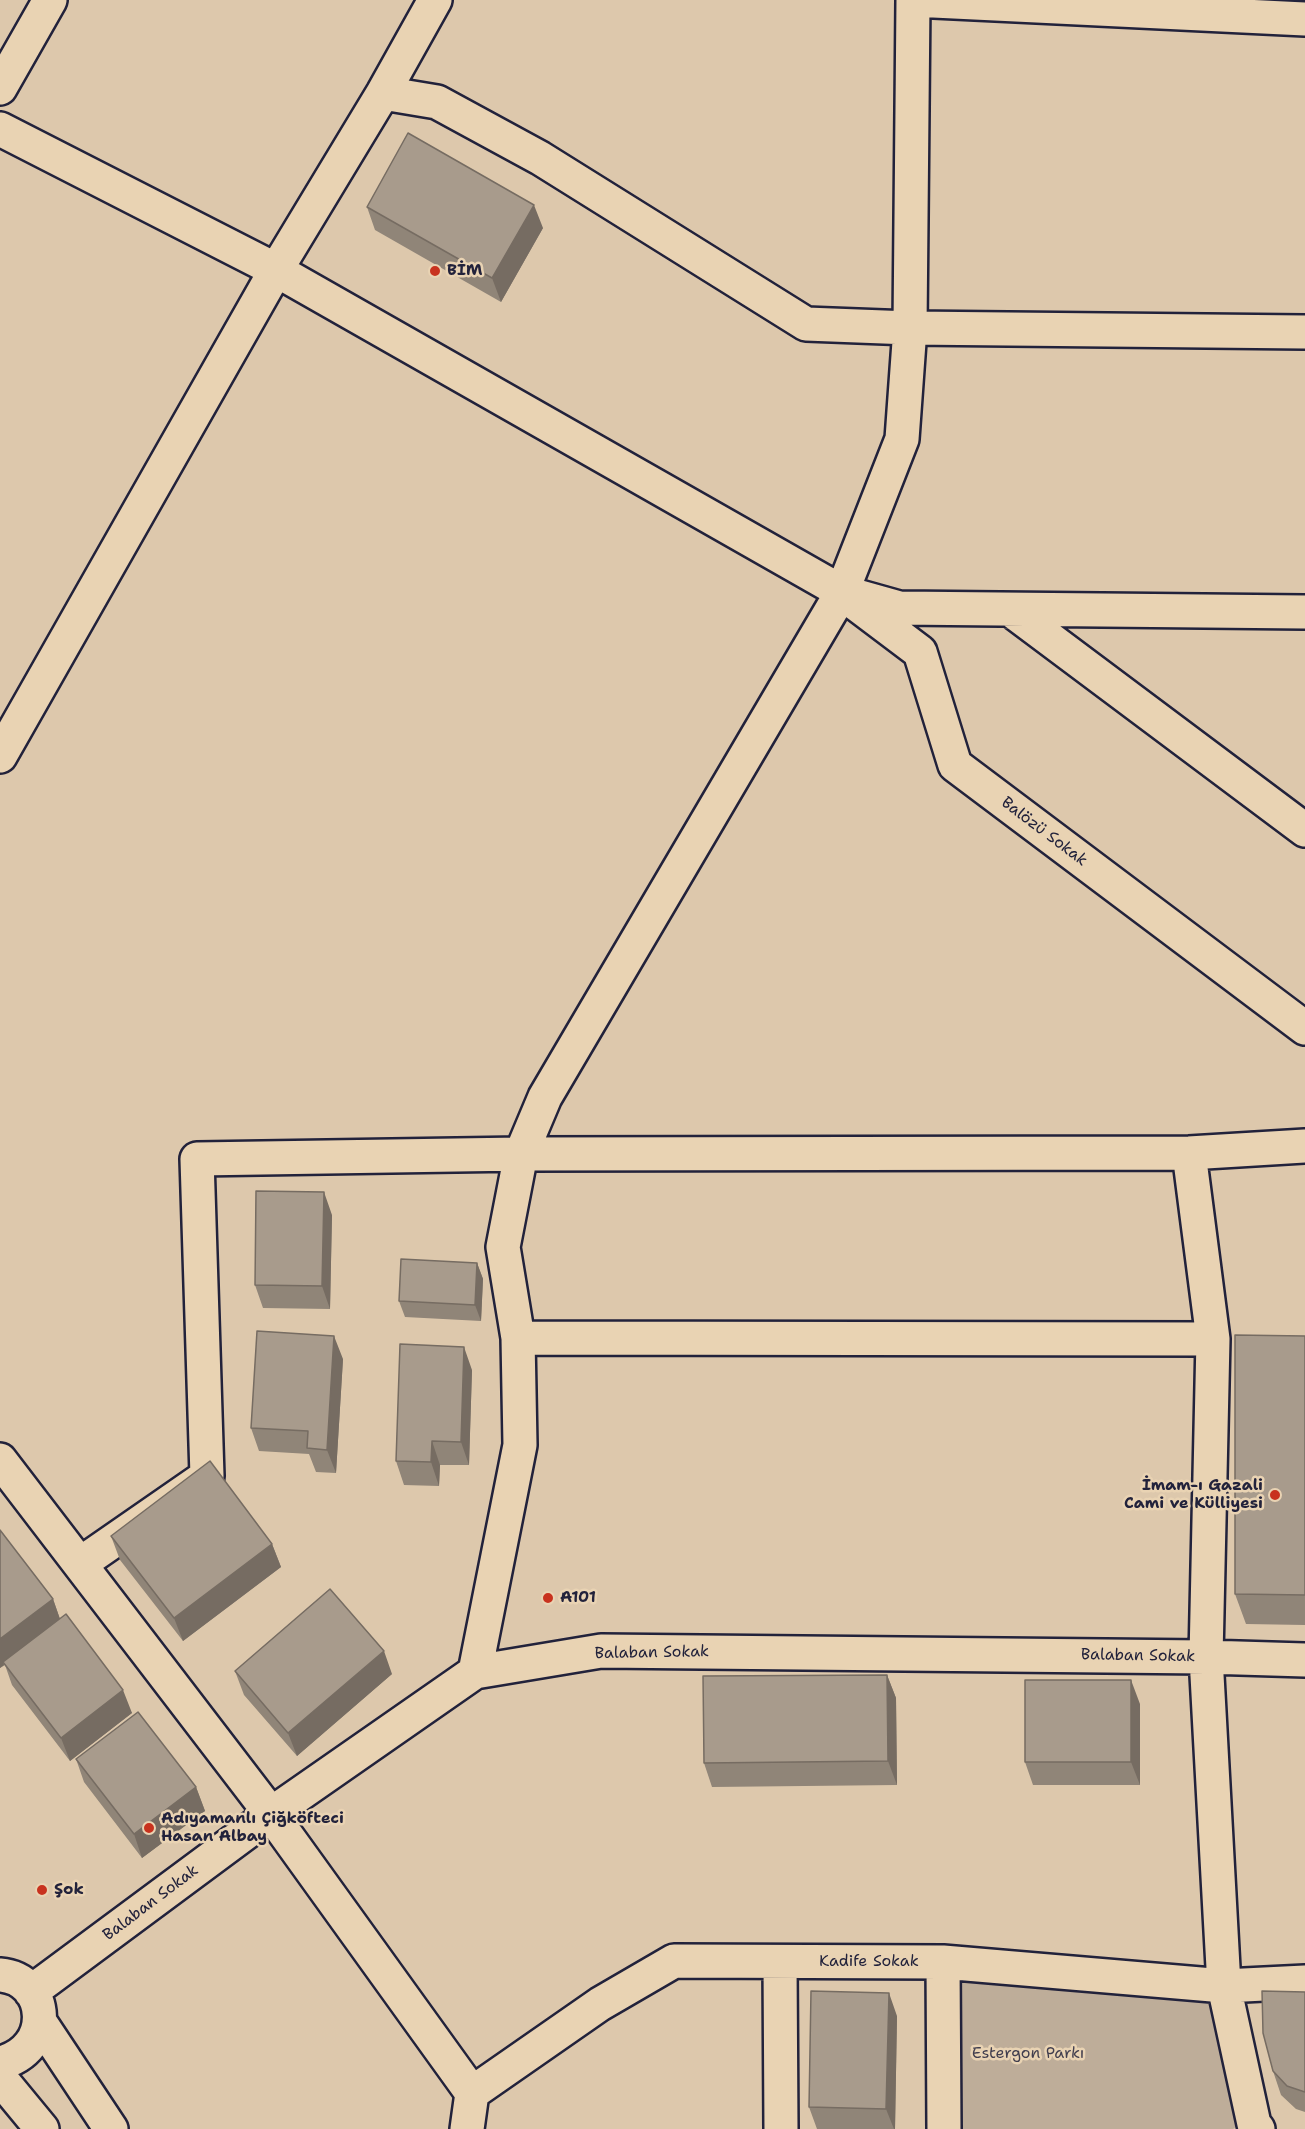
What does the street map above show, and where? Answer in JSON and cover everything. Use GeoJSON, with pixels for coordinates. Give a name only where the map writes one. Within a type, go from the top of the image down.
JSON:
{"type":"FeatureCollection","features":[{"type":"Feature","properties":{"kind":"street"},"geometry":{"type":"LineString","coordinates":[[0,88],[50,0]]}},
{"type":"Feature","properties":{"kind":"street"},"geometry":{"type":"LineString","coordinates":[[0,756],[276,270],[435,0]]}},
{"type":"Feature","properties":{"kind":"street"},"geometry":{"type":"LineString","coordinates":[[475,1672],[520,1445],[518,1338],[502,1247],[521,1154],[545,1097],[842,592],[902,439],[910,328],[913,0],[1286,12]]}},
{"type":"Feature","properties":{"kind":"street"},"geometry":{"type":"LineString","coordinates":[[382,93],[437,102],[529,152],[806,324],[910,328],[1305,332]]}},
{"type":"Feature","properties":{"kind":"street"},"geometry":{"type":"LineString","coordinates":[[0,129],[276,270],[842,592],[899,608],[1305,612]]}},
{"type":"Feature","properties":{"kind":"street","name":"Balözü Sokak"},"geometry":{"type":"LineString","coordinates":[[842,592],[920,652],[954,765],[1305,1028]]}},
{"type":"Feature","properties":{"kind":"street"},"geometry":{"type":"LineString","coordinates":[[1011,610],[1305,830]]}},
{"type":"Feature","properties":{"kind":"street"},"geometry":{"type":"LineString","coordinates":[[80,1564],[207,1476],[197,1159],[521,1154],[1189,1153],[1305,1146]]}},
{"type":"Feature","properties":{"kind":"street"},"geometry":{"type":"LineString","coordinates":[[1189,1153],[1213,1339],[1206,1657],[1224,1986],[1253,2127]]}},
{"type":"Feature","properties":{"kind":"street"},"geometry":{"type":"LineString","coordinates":[[518,1338],[1213,1339]]}},
{"type":"Feature","properties":{"kind":"street"},"geometry":{"type":"LineString","coordinates":[[0,1460],[271,1814],[472,2093],[467,2129]]}},
{"type":"Feature","properties":{"kind":"street","name":"Balaban Sokak"},"geometry":{"type":"LineString","coordinates":[[15,1987],[271,1814],[475,1672],[601,1651],[1305,1660]]}},
{"type":"Feature","properties":{"kind":"street","name":"Kadife Sokak"},"geometry":{"type":"LineString","coordinates":[[472,2093],[600,2004],[674,1960],[943,1962],[1224,1986],[1305,1982]]}},
{"type":"Feature","properties":{"kind":"street"},"geometry":{"type":"LineString","coordinates":[[780,1962],[781,2129]]}},
{"type":"Feature","properties":{"kind":"street"},"geometry":{"type":"LineString","coordinates":[[943,1962],[944,2129]]}},
{"type":"Feature","properties":{"kind":"street"},"geometry":{"type":"LineString","coordinates":[[0,2063],[15,2059],[28,2049],[36,2036],[15,1987]]}},
{"type":"Feature","properties":{"kind":"street"},"geometry":{"type":"LineString","coordinates":[[15,1987],[111,2129]]}},
{"type":"Feature","properties":{"kind":"street"},"geometry":{"type":"LineString","coordinates":[[0,2078],[42,2129]]}},
{"type":"Feature","properties":{"kind":"green space","name":"Estergon Parkı"},"geometry":{"type":"Polygon","coordinates":[[[951,1973],[1215,1995],[1244,2121],[1233,2129],[953,2129],[951,1973]]]}},
{"type":"Feature","properties":{"kind":"building"},"geometry":{"type":"Polygon","coordinates":[[[408,133],[534,205],[492,278],[367,207],[408,133]]]}},
{"type":"Feature","properties":{"kind":"building"},"geometry":{"type":"Polygon","coordinates":[[[256,1191],[324,1192],[322,1286],[255,1285],[256,1191]]]}},
{"type":"Feature","properties":{"kind":"building"},"geometry":{"type":"Polygon","coordinates":[[[401,1259],[477,1263],[475,1305],[399,1301],[401,1259]]]}},
{"type":"Feature","properties":{"kind":"building"},"geometry":{"type":"Polygon","coordinates":[[[257,1331],[334,1336],[327,1450],[307,1448],[308,1431],[251,1428],[257,1331]]]}},
{"type":"Feature","properties":{"kind":"building","name":"İmam-ı Gazali Cami ve Külliyesi"},"geometry":{"type":"Polygon","coordinates":[[[1235,1335],[1305,1336],[1305,1595],[1235,1594],[1235,1335]]]}},
{"type":"Feature","properties":{"kind":"building"},"geometry":{"type":"Polygon","coordinates":[[[400,1344],[464,1347],[461,1442],[432,1441],[431,1462],[396,1461],[400,1344]]]}},
{"type":"Feature","properties":{"kind":"building"},"geometry":{"type":"Polygon","coordinates":[[[210,1461],[272,1544],[174,1618],[111,1536],[210,1461]]]}},
{"type":"Feature","properties":{"kind":"building"},"geometry":{"type":"Polygon","coordinates":[[[0,1530],[53,1599],[0,1639],[0,1530]]]}},
{"type":"Feature","properties":{"kind":"building"},"geometry":{"type":"Polygon","coordinates":[[[330,1589],[384,1651],[288,1733],[235,1671],[330,1589]]]}},
{"type":"Feature","properties":{"kind":"building"},"geometry":{"type":"Polygon","coordinates":[[[66,1614],[123,1690],[61,1738],[3,1662],[66,1614]]]}},
{"type":"Feature","properties":{"kind":"building"},"geometry":{"type":"Polygon","coordinates":[[[887,1675],[888,1761],[704,1763],[703,1676],[887,1675]]]}},
{"type":"Feature","properties":{"kind":"building"},"geometry":{"type":"Polygon","coordinates":[[[1025,1680],[1131,1680],[1131,1762],[1025,1762],[1025,1680]]]}},
{"type":"Feature","properties":{"kind":"building"},"geometry":{"type":"Polygon","coordinates":[[[138,1712],[196,1787],[134,1834],[76,1759],[138,1712]]]}},
{"type":"Feature","properties":{"kind":"building"},"geometry":{"type":"Polygon","coordinates":[[[811,1991],[889,1993],[886,2109],[809,2107],[811,1991]]]}},
{"type":"Feature","properties":{"kind":"building"},"geometry":{"type":"Polygon","coordinates":[[[1262,1991],[1305,1992],[1305,2092],[1287,2086],[1273,2071],[1263,2033],[1262,1991]]]}},
{"type":"Feature","properties":{"kind":"place","name":"BİM"},"geometry":{"type":"Point","coordinates":[435,271]}},
{"type":"Feature","properties":{"kind":"place","name":"İmam-ı Gazali Cami ve Külliyesi"},"geometry":{"type":"Point","coordinates":[1275,1495]}},
{"type":"Feature","properties":{"kind":"place","name":"A101"},"geometry":{"type":"Point","coordinates":[548,1598]}},
{"type":"Feature","properties":{"kind":"place","name":"Adıyamanlı Çiğköfteci Hasan Albay"},"geometry":{"type":"Point","coordinates":[149,1828]}},
{"type":"Feature","properties":{"kind":"place","name":"Şok"},"geometry":{"type":"Point","coordinates":[42,1890]}}]}
